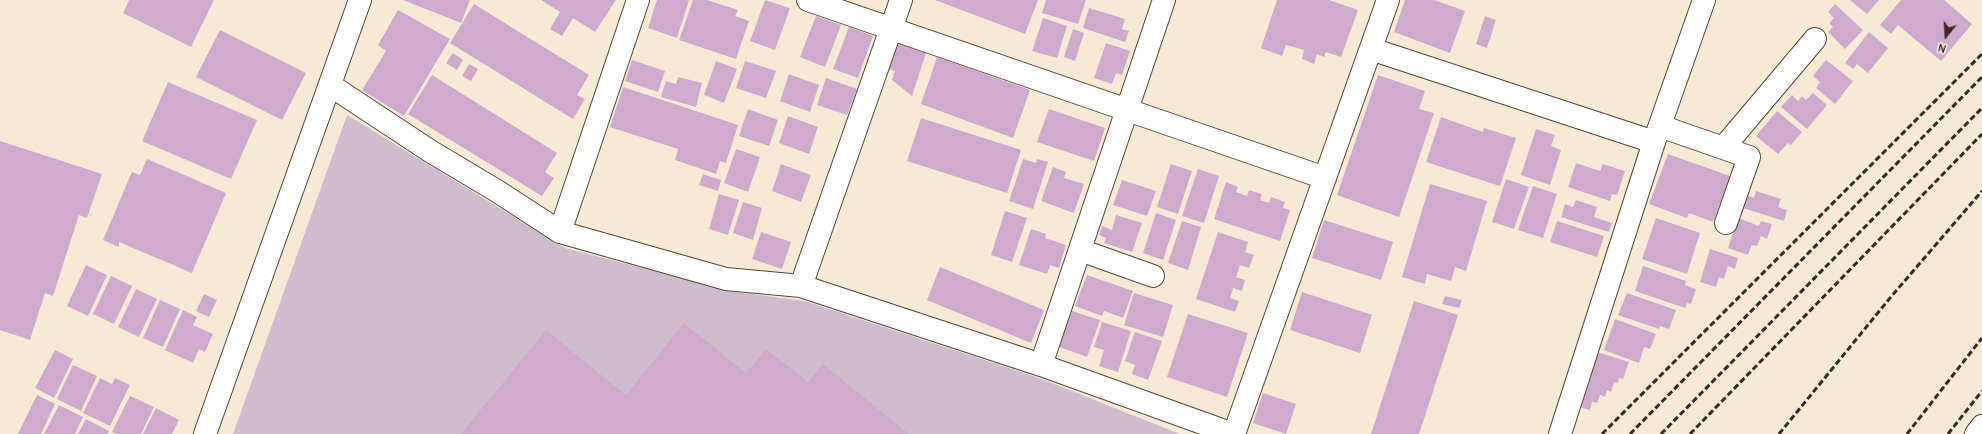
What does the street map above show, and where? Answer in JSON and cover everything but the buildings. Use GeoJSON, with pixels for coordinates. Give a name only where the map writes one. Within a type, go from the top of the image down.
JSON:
{"type":"FeatureCollection","features":[{"type":"Feature","properties":{"kind":"street"},"geometry":{"type":"LineString","coordinates":[[205,434],[360,0]]}},
{"type":"Feature","properties":{"kind":"street"},"geometry":{"type":"LineString","coordinates":[[560,232],[638,0]]}},
{"type":"Feature","properties":{"kind":"street"},"geometry":{"type":"LineString","coordinates":[[808,0],[1325,178]]}},
{"type":"Feature","properties":{"kind":"street"},"geometry":{"type":"LineString","coordinates":[[801,286],[901,0]]}},
{"type":"Feature","properties":{"kind":"street"},"geometry":{"type":"LineString","coordinates":[[1041,365],[1164,0]]}},
{"type":"Feature","properties":{"kind":"street"},"geometry":{"type":"LineString","coordinates":[[330,85],[430,151],[497,191],[560,232],[726,279],[801,286],[1041,365],[1233,434],[1388,0]]}},
{"type":"Feature","properties":{"kind":"street"},"geometry":{"type":"LineString","coordinates":[[1560,434],[1657,134],[1704,0]]}},
{"type":"Feature","properties":{"kind":"street"},"geometry":{"type":"LineString","coordinates":[[1723,148],[1815,39]]}},
{"type":"Feature","properties":{"kind":"street"},"geometry":{"type":"LineString","coordinates":[[1371,49],[1657,134],[1723,148],[1749,157],[1726,223]]}},
{"type":"Feature","properties":{"kind":"street"},"geometry":{"type":"LineString","coordinates":[[1080,250],[1153,276]]}},
{"type":"Feature","properties":{"kind":"street"},"geometry":{"type":"LineString","coordinates":[[1976,434],[1982,426]]}},
{"type":"Feature","properties":{"kind":"shaded area"},"geometry":{"type":"Polygon","coordinates":[[[347,115],[565,248],[735,292],[805,301],[1039,378],[1180,434],[233,434],[347,115]]]}},
{"type":"Feature","properties":{"kind":"railway"},"geometry":{"type":"LineString","coordinates":[[1602,434],[1982,54]]}},
{"type":"Feature","properties":{"kind":"railway"},"geometry":{"type":"LineString","coordinates":[[1630,434],[1982,77]]}},
{"type":"Feature","properties":{"kind":"railway"},"geometry":{"type":"LineString","coordinates":[[1661,434],[1982,108]]}},
{"type":"Feature","properties":{"kind":"railway"},"geometry":{"type":"LineString","coordinates":[[1690,434],[1982,134]]}},
{"type":"Feature","properties":{"kind":"railway"},"geometry":{"type":"LineString","coordinates":[[1779,434],[1890,298],[1982,191]]}},
{"type":"Feature","properties":{"kind":"railway"},"geometry":{"type":"LineString","coordinates":[[1907,434],[1982,338]]}},
{"type":"Feature","properties":{"kind":"railway"},"geometry":{"type":"LineString","coordinates":[[1948,434],[1982,391]]}}]}
